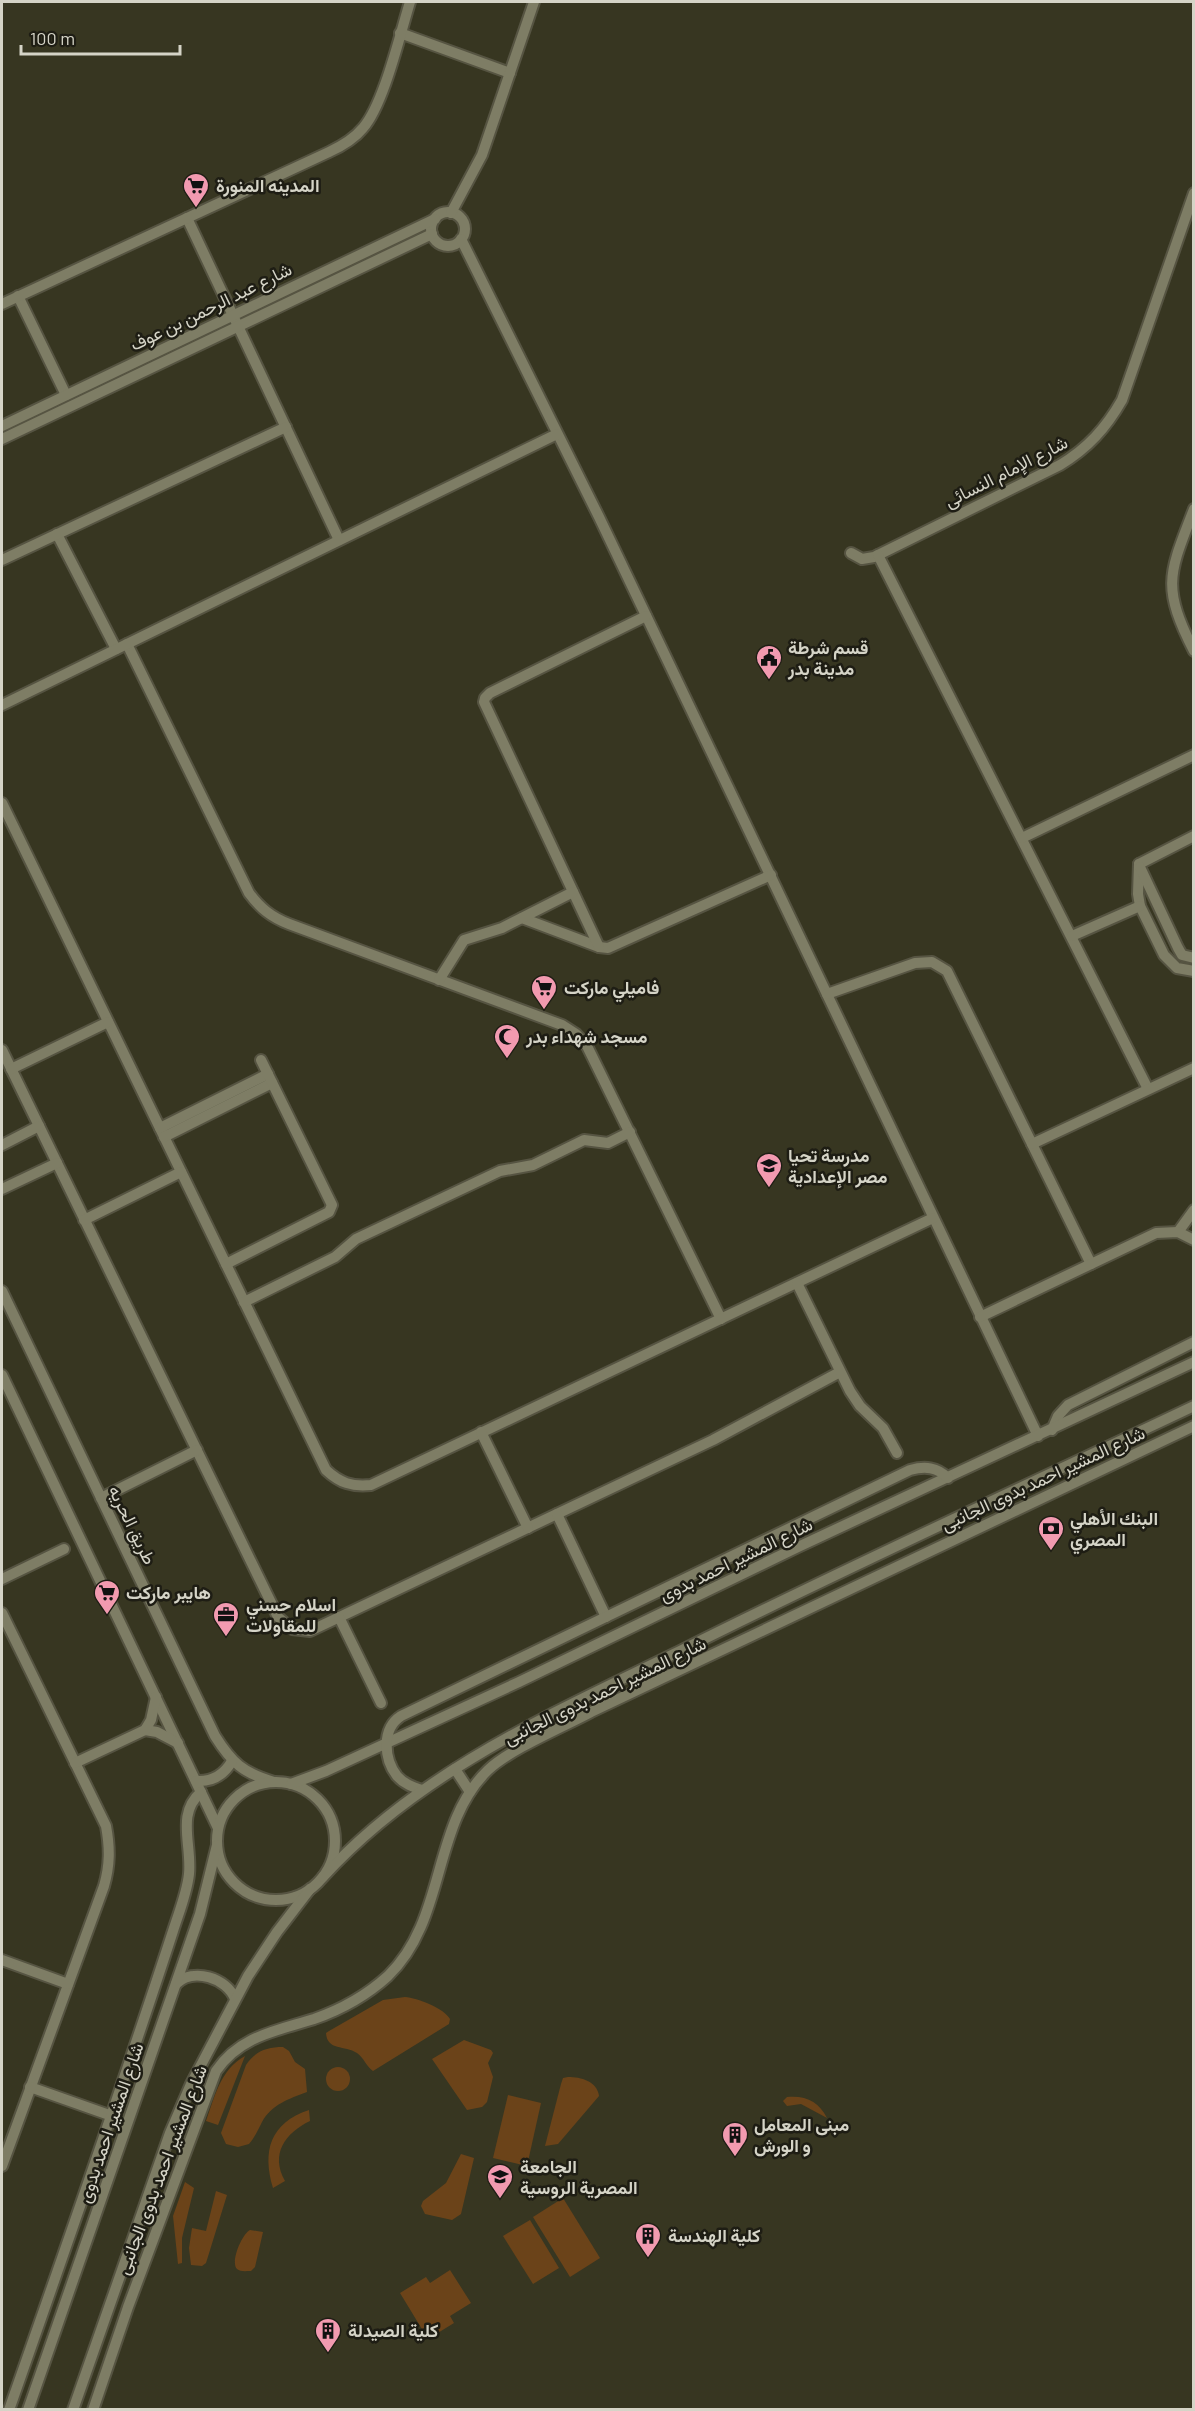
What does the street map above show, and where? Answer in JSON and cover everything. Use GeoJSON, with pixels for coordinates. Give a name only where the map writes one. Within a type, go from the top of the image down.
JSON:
{"type":"FeatureCollection","features":[{"type":"Feature","properties":{"kind":"street"},"geometry":{"type":"LineString","coordinates":[[2,304],[336,149],[354,137],[364,127],[378,101],[410,2]]}},
{"type":"Feature","properties":{"kind":"street"},"geometry":{"type":"LineString","coordinates":[[451,213],[482,155],[534,2]]}},
{"type":"Feature","properties":{"kind":"street"},"geometry":{"type":"LineString","coordinates":[[400,33],[510,73]]}},
{"type":"Feature","properties":{"kind":"street","name":"شارع الإمام النسائى"},"geometry":{"type":"LineString","coordinates":[[878,555],[1060,465],[1079,453],[1096,438],[1111,420],[1122,400],[1194,193]]}},
{"type":"Feature","properties":{"kind":"street"},"geometry":{"type":"LineString","coordinates":[[451,213],[463,221],[465,228],[462,239],[455,245],[447,246],[436,241],[432,234],[432,226],[435,219],[442,214],[451,213]]}},
{"type":"Feature","properties":{"kind":"street"},"geometry":{"type":"LineString","coordinates":[[187,218],[339,540]]}},
{"type":"Feature","properties":{"kind":"street","name":"شارع عبد الرحمن بن عوف"},"geometry":{"type":"LineString","coordinates":[[2,426],[435,219]]}},
{"type":"Feature","properties":{"kind":"street","name":"شارع عبد الرحمن بن عوف"},"geometry":{"type":"LineString","coordinates":[[2,439],[432,234]]}},
{"type":"Feature","properties":{"kind":"street"},"geometry":{"type":"LineString","coordinates":[[462,239],[771,875],[1038,1436]]}},
{"type":"Feature","properties":{"kind":"street"},"geometry":{"type":"LineString","coordinates":[[18,296],[66,395]]}},
{"type":"Feature","properties":{"kind":"street"},"geometry":{"type":"LineString","coordinates":[[2,560],[286,427]]}},
{"type":"Feature","properties":{"kind":"street"},"geometry":{"type":"LineString","coordinates":[[2,705],[557,434]]}},
{"type":"Feature","properties":{"kind":"street"},"geometry":{"type":"LineString","coordinates":[[1194,509],[1177,553],[1172,570],[1171,587],[1173,605],[1194,651]]}},
{"type":"Feature","properties":{"kind":"street"},"geometry":{"type":"LineString","coordinates":[[57,534],[116,649]]}},
{"type":"Feature","properties":{"kind":"street"},"geometry":{"type":"LineString","coordinates":[[851,553],[862,559],[878,555],[1148,1089]]}},
{"type":"Feature","properties":{"kind":"street"},"geometry":{"type":"LineString","coordinates":[[599,948],[485,707],[485,698],[490,693],[646,616]]}},
{"type":"Feature","properties":{"kind":"street"},"geometry":{"type":"LineString","coordinates":[[127,644],[249,893],[259,907],[289,924],[562,1025],[576,1034],[587,1046],[721,1319]]}},
{"type":"Feature","properties":{"kind":"street"},"geometry":{"type":"LineString","coordinates":[[1022,838],[1194,755]]}},
{"type":"Feature","properties":{"kind":"street"},"geometry":{"type":"LineString","coordinates":[[2,803],[326,1470],[346,1484],[371,1485],[933,1218]]}},
{"type":"Feature","properties":{"kind":"street"},"geometry":{"type":"LineString","coordinates":[[1139,864],[1194,836]]}},
{"type":"Feature","properties":{"kind":"street"},"geometry":{"type":"LineString","coordinates":[[1139,864],[1140,906],[1164,955],[1177,968],[1194,971]]}},
{"type":"Feature","properties":{"kind":"street"},"geometry":{"type":"LineString","coordinates":[[1139,864],[1182,955],[1194,958]]}},
{"type":"Feature","properties":{"kind":"street"},"geometry":{"type":"LineString","coordinates":[[522,918],[599,948],[612,947],[771,875]]}},
{"type":"Feature","properties":{"kind":"street"},"geometry":{"type":"LineString","coordinates":[[439,980],[464,940],[483,932],[502,928],[573,892]]}},
{"type":"Feature","properties":{"kind":"street"},"geometry":{"type":"LineString","coordinates":[[1072,936],[1140,906]]}},
{"type":"Feature","properties":{"kind":"street"},"geometry":{"type":"LineString","coordinates":[[1164,955],[1178,948]]}},
{"type":"Feature","properties":{"kind":"street"},"geometry":{"type":"LineString","coordinates":[[827,994],[915,963],[923,961],[940,965],[951,978],[1090,1264]]}},
{"type":"Feature","properties":{"kind":"street"},"geometry":{"type":"LineString","coordinates":[[11,1069],[108,1022]]}},
{"type":"Feature","properties":{"kind":"street"},"geometry":{"type":"LineString","coordinates":[[2,1050],[284,1624],[300,1632],[310,1631],[713,1440],[840,1372]]}},
{"type":"Feature","properties":{"kind":"street"},"geometry":{"type":"LineString","coordinates":[[226,1264],[332,1209],[261,1060]]}},
{"type":"Feature","properties":{"kind":"street"},"geometry":{"type":"LineString","coordinates":[[1032,1144],[1194,1068]]}},
{"type":"Feature","properties":{"kind":"street"},"geometry":{"type":"LineString","coordinates":[[162,1132],[270,1079]]}},
{"type":"Feature","properties":{"kind":"street"},"geometry":{"type":"LineString","coordinates":[[2,1145],[39,1126]]}},
{"type":"Feature","properties":{"kind":"street"},"geometry":{"type":"LineString","coordinates":[[244,1302],[335,1257],[356,1239],[500,1171],[536,1164],[584,1140],[608,1143],[630,1132]]}},
{"type":"Feature","properties":{"kind":"street"},"geometry":{"type":"LineString","coordinates":[[2,1189],[57,1163]]}},
{"type":"Feature","properties":{"kind":"street"},"geometry":{"type":"LineString","coordinates":[[84,1220],[181,1172]]}},
{"type":"Feature","properties":{"kind":"street"},"geometry":{"type":"LineString","coordinates":[[1178,1232],[1194,1210]]}},
{"type":"Feature","properties":{"kind":"street"},"geometry":{"type":"LineString","coordinates":[[980,1317],[1156,1233],[1178,1232],[1194,1240]]}},
{"type":"Feature","properties":{"kind":"street"},"geometry":{"type":"LineString","coordinates":[[797,1283],[855,1399],[879,1423],[897,1453]]}},
{"type":"Feature","properties":{"kind":"street","name":"طريق الحريه"},"geometry":{"type":"LineString","coordinates":[[2,1291],[215,1736],[232,1761],[241,1769],[274,1782]]}},
{"type":"Feature","properties":{"kind":"street"},"geometry":{"type":"LineString","coordinates":[[1052,1430],[1058,1416],[1068,1405],[1194,1342]]}},
{"type":"Feature","properties":{"kind":"street","name":"شارع المشير احمد بدوى"},"geometry":{"type":"LineString","coordinates":[[291,1784],[306,1780],[593,1647],[798,1547],[1194,1362]]}},
{"type":"Feature","properties":{"kind":"street"},"geometry":{"type":"LineString","coordinates":[[1148,1364],[1156,1380]]}},
{"type":"Feature","properties":{"kind":"street"},"geometry":{"type":"LineString","coordinates":[[2,1375],[218,1828]]}},
{"type":"Feature","properties":{"kind":"street"},"geometry":{"type":"LineString","coordinates":[[73,2409],[170,2133],[191,2084],[235,1999],[277,1932],[310,1890],[370,1830],[422,1790],[454,1769],[545,1717],[820,1581],[1194,1406]]}},
{"type":"Feature","properties":{"kind":"street","name":"شارع المشير احمد بدوى الجانبى"},"geometry":{"type":"LineString","coordinates":[[93,2409],[206,2091],[221,2062],[244,2043],[338,2009],[370,1990],[394,1970],[417,1937],[425,1918],[456,1820],[470,1792],[496,1763],[591,1712],[1194,1426]]}},
{"type":"Feature","properties":{"kind":"street"},"geometry":{"type":"LineString","coordinates":[[481,1432],[528,1528]]}},
{"type":"Feature","properties":{"kind":"street"},"geometry":{"type":"LineString","coordinates":[[101,1498],[197,1450]]}},
{"type":"Feature","properties":{"kind":"street"},"geometry":{"type":"LineString","coordinates":[[422,1790],[408,1785],[397,1776],[391,1763],[386,1743],[389,1727],[401,1716],[910,1470],[933,1468],[940,1470],[948,1478]]}},
{"type":"Feature","properties":{"kind":"street"},"geometry":{"type":"LineString","coordinates":[[557,1514],[606,1617]]}},
{"type":"Feature","properties":{"kind":"street"},"geometry":{"type":"LineString","coordinates":[[2,1580],[64,1549]]}},
{"type":"Feature","properties":{"kind":"street"},"geometry":{"type":"LineString","coordinates":[[2,1613],[106,1826],[110,1846],[109,1867],[104,1887],[2,2166]]}},
{"type":"Feature","properties":{"kind":"street"},"geometry":{"type":"LineString","coordinates":[[339,1617],[381,1703]]}},
{"type":"Feature","properties":{"kind":"street"},"geometry":{"type":"LineString","coordinates":[[584,1628],[593,1647]]}},
{"type":"Feature","properties":{"kind":"street"},"geometry":{"type":"LineString","coordinates":[[75,1763],[145,1730],[151,1720],[156,1697]]}},
{"type":"Feature","properties":{"kind":"street"},"geometry":{"type":"LineString","coordinates":[[145,1730],[157,1732],[179,1744]]}},
{"type":"Feature","properties":{"kind":"street"},"geometry":{"type":"LineString","coordinates":[[487,1749],[496,1763]]}},
{"type":"Feature","properties":{"kind":"street"},"geometry":{"type":"LineString","coordinates":[[196,1781],[215,1778],[225,1771],[232,1761]]}},
{"type":"Feature","properties":{"kind":"street"},"geometry":{"type":"LineString","coordinates":[[454,1769],[470,1792]]}},
{"type":"Feature","properties":{"kind":"street"},"geometry":{"type":"LineString","coordinates":[[310,1890],[284,1900],[270,1900],[251,1894],[234,1883],[225,1872],[217,1845],[218,1828],[226,1809],[241,1793],[274,1782],[291,1784],[304,1789],[316,1798],[326,1809],[335,1836],[334,1851],[323,1877]]}},
{"type":"Feature","properties":{"kind":"street"},"geometry":{"type":"LineString","coordinates":[[9,2409],[126,2077],[180,1909],[189,1875],[187,1817],[191,1801],[201,1792]]}},
{"type":"Feature","properties":{"kind":"street","name":"شارع المشير احمد بدوى"},"geometry":{"type":"LineString","coordinates":[[28,2409],[200,1914],[217,1845]]}},
{"type":"Feature","properties":{"kind":"street"},"geometry":{"type":"LineString","coordinates":[[180,1909],[200,1914]]}},
{"type":"Feature","properties":{"kind":"street"},"geometry":{"type":"LineString","coordinates":[[2,1960],[68,1984]]}},
{"type":"Feature","properties":{"kind":"street"},"geometry":{"type":"LineString","coordinates":[[176,1984],[184,1977],[200,1975],[225,1985],[235,1999]]}},
{"type":"Feature","properties":{"kind":"street"},"geometry":{"type":"LineString","coordinates":[[126,2077],[143,2081]]}},
{"type":"Feature","properties":{"kind":"street"},"geometry":{"type":"LineString","coordinates":[[191,2084],[206,2091]]}},
{"type":"Feature","properties":{"kind":"street"},"geometry":{"type":"LineString","coordinates":[[30,2087],[112,2115]]}},
{"type":"Feature","properties":{"kind":"street"},"geometry":{"type":"LineString","coordinates":[[96,2162],[113,2166]]}},
{"type":"Feature","properties":{"kind":"street"},"geometry":{"type":"LineString","coordinates":[[111,2302],[128,2307]]}},
{"type":"Feature","properties":{"kind":"shaded area"},"geometry":{"type":"Polygon","coordinates":[[[405,1997],[436,2007],[447,2015],[450,2019],[449,2024],[373,2071],[357,2053],[333,2045],[327,2039],[326,2033],[383,2000],[405,1997]]]}},
{"type":"Feature","properties":{"kind":"shaded area"},"geometry":{"type":"Polygon","coordinates":[[[464,2040],[491,2050],[493,2053],[488,2063],[493,2077],[487,2102],[482,2107],[467,2110],[432,2059],[464,2040]]]}},
{"type":"Feature","properties":{"kind":"shaded area"},"geometry":{"type":"Polygon","coordinates":[[[283,2047],[289,2051],[295,2062],[305,2069],[307,2092],[282,2103],[271,2111],[249,2144],[238,2147],[226,2144],[221,2133],[246,2065],[253,2056],[262,2051],[283,2047]]]}},
{"type":"Feature","properties":{"kind":"shaded area"},"geometry":{"type":"Polygon","coordinates":[[[245,2056],[218,2125],[206,2121],[224,2076],[245,2056]]]}},
{"type":"Feature","properties":{"kind":"shaded area"},"geometry":{"type":"Polygon","coordinates":[[[338,2067],[343,2068],[349,2074],[349,2084],[343,2090],[338,2091],[333,2090],[327,2084],[326,2079],[327,2074],[333,2068],[338,2067]]]}},
{"type":"Feature","properties":{"kind":"shaded area"},"geometry":{"type":"Polygon","coordinates":[[[568,2077],[592,2083],[599,2096],[558,2144],[545,2146],[563,2078],[568,2077]]]}},
{"type":"Feature","properties":{"kind":"shaded area"},"geometry":{"type":"Polygon","coordinates":[[[508,2095],[541,2103],[527,2166],[493,2158],[508,2095]]]}},
{"type":"Feature","properties":{"kind":"shaded area"},"geometry":{"type":"Polygon","coordinates":[[[787,2097],[800,2097],[811,2101],[827,2118],[801,2104],[787,2106],[783,2101],[787,2097]]]}},
{"type":"Feature","properties":{"kind":"shaded area"},"geometry":{"type":"Polygon","coordinates":[[[309,2110],[310,2121],[293,2132],[282,2145],[279,2162],[285,2181],[273,2188],[268,2162],[272,2140],[285,2122],[309,2110]]]}},
{"type":"Feature","properties":{"kind":"shaded area"},"geometry":{"type":"Polygon","coordinates":[[[461,2154],[474,2158],[461,2214],[452,2220],[425,2214],[421,2206],[423,2201],[446,2183],[461,2154]]]}},
{"type":"Feature","properties":{"kind":"shaded area"},"geometry":{"type":"Polygon","coordinates":[[[185,2182],[194,2188],[182,2238],[182,2263],[178,2264],[173,2216],[185,2182]]]}},
{"type":"Feature","properties":{"kind":"shaded area"},"geometry":{"type":"Polygon","coordinates":[[[216,2191],[227,2195],[206,2263],[202,2266],[191,2265],[189,2248],[192,2228],[206,2231],[216,2191]]]}},
{"type":"Feature","properties":{"kind":"shaded area"},"geometry":{"type":"Polygon","coordinates":[[[563,2198],[600,2258],[570,2277],[533,2217],[563,2198]]]}},
{"type":"Feature","properties":{"kind":"shaded area"},"geometry":{"type":"Polygon","coordinates":[[[530,2220],[559,2268],[533,2284],[503,2236],[530,2220]]]}},
{"type":"Feature","properties":{"kind":"shaded area"},"geometry":{"type":"Polygon","coordinates":[[[250,2230],[263,2232],[255,2267],[251,2271],[240,2271],[235,2265],[236,2255],[244,2237],[250,2230]]]}},
{"type":"Feature","properties":{"kind":"shaded area"},"geometry":{"type":"Polygon","coordinates":[[[450,2270],[471,2303],[450,2316],[454,2323],[428,2339],[400,2293],[426,2277],[430,2283],[450,2270]]]}},
{"type":"Feature","properties":{"kind":"place","name":"المدينه المنورة"},"geometry":{"type":"Point","coordinates":[196,209]}},
{"type":"Feature","properties":{"kind":"place","name":"قسم شرطة مدينة بدر"},"geometry":{"type":"Point","coordinates":[769,681]}},
{"type":"Feature","properties":{"kind":"place","name":"فاميلي ماركت"},"geometry":{"type":"Point","coordinates":[544,1011]}},
{"type":"Feature","properties":{"kind":"place","name":"مسجد شهداء بدر"},"geometry":{"type":"Point","coordinates":[507,1060]}},
{"type":"Feature","properties":{"kind":"place","name":"مدرسة تحيا مصر الإعدادية"},"geometry":{"type":"Point","coordinates":[769,1189]}},
{"type":"Feature","properties":{"kind":"place","name":"البنك الأهلي المصري"},"geometry":{"type":"Point","coordinates":[1051,1552]}},
{"type":"Feature","properties":{"kind":"place","name":"هايبر ماركت"},"geometry":{"type":"Point","coordinates":[107,1616]}},
{"type":"Feature","properties":{"kind":"place","name":"اسلام حسني للمقاولات"},"geometry":{"type":"Point","coordinates":[226,1638]}},
{"type":"Feature","properties":{"kind":"place","name":"مبنى المعامل و الورش"},"geometry":{"type":"Point","coordinates":[735,2158]}},
{"type":"Feature","properties":{"kind":"place","name":"الجامعة المصرية الروسية"},"geometry":{"type":"Point","coordinates":[500,2200]}},
{"type":"Feature","properties":{"kind":"place","name":"كلية الهندسة"},"geometry":{"type":"Point","coordinates":[648,2259]}},
{"type":"Feature","properties":{"kind":"place","name":"كلية الصيدلة"},"geometry":{"type":"Point","coordinates":[328,2354]}}]}
